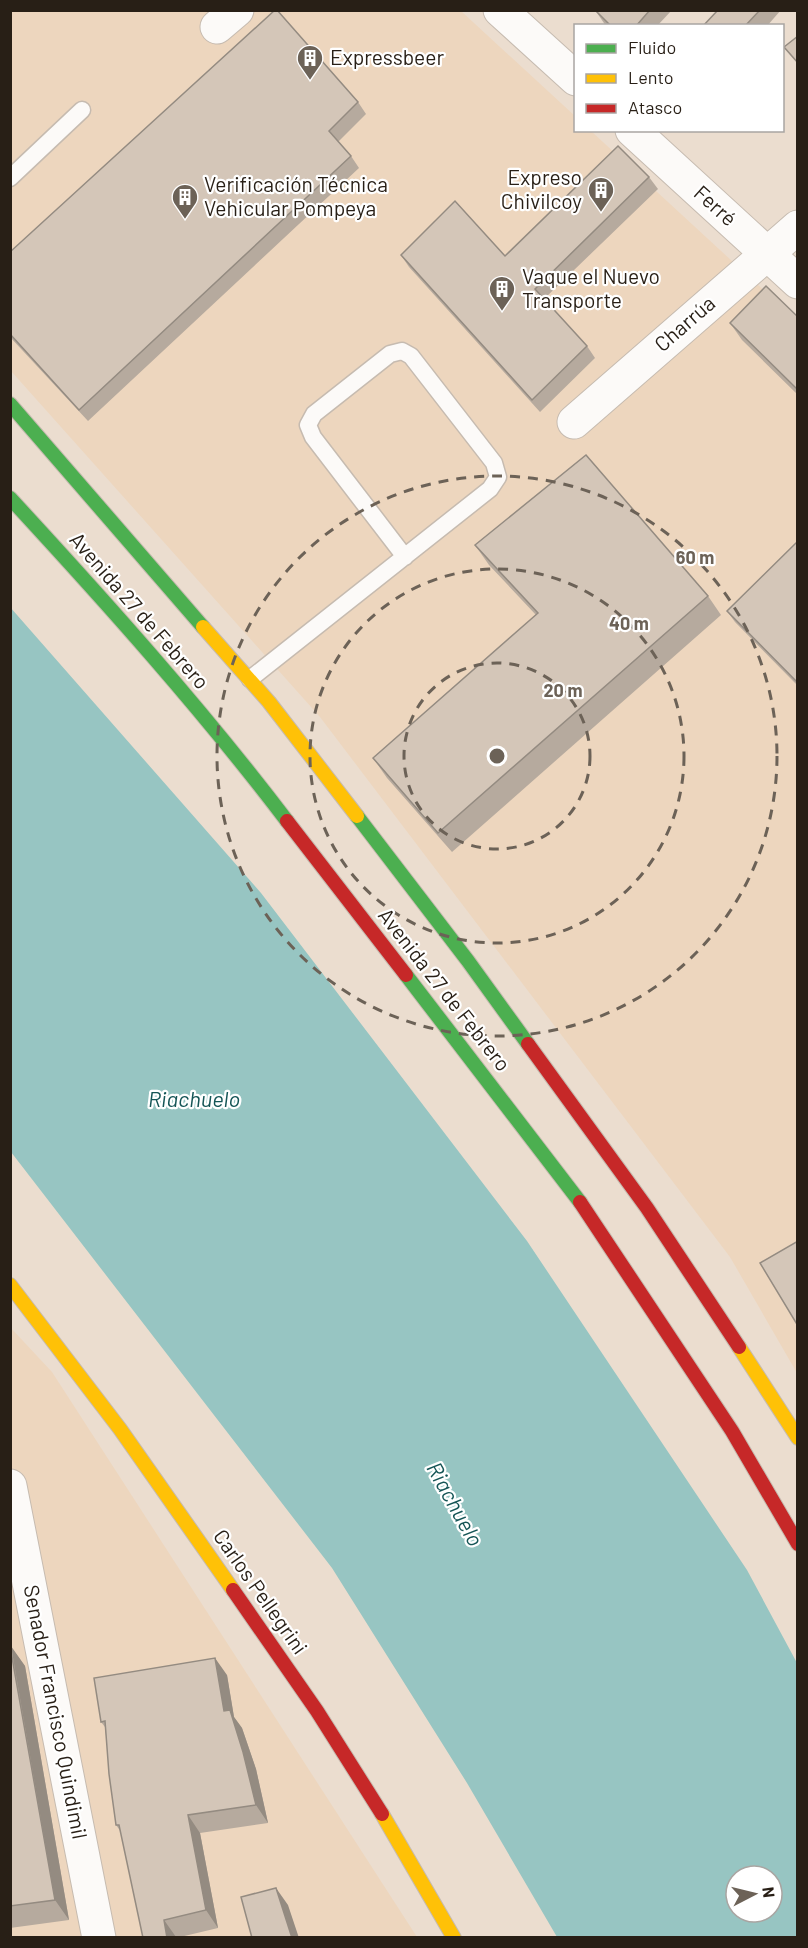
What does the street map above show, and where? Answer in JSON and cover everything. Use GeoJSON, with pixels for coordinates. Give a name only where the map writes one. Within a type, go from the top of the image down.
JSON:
{"type":"FeatureCollection","features":[{"type":"Feature","properties":{"kind":"main road","name":"Avenida 27 de Febrero"},"geometry":{"type":"LineString","coordinates":[[10,404],[269,702],[468,961],[648,1208],[798,1438]]}},
{"type":"Feature","properties":{"kind":"main road","name":"Avenida 27 de Febrero"},"geometry":{"type":"LineString","coordinates":[[10,498],[86,580],[239,758],[575,1195],[732,1431],[798,1544]]}},
{"type":"Feature","properties":{"kind":"main road","name":"Carlos Pellegrini"},"geometry":{"type":"LineString","coordinates":[[10,1285],[120,1430],[317,1711],[393,1832],[454,1938]]}},
{"type":"Feature","properties":{"kind":"street"},"geometry":{"type":"LineString","coordinates":[[500,10],[574,77]]}},
{"type":"Feature","properties":{"kind":"street","name":"Ferré"},"geometry":{"type":"LineString","coordinates":[[634,132],[798,282]]}},
{"type":"Feature","properties":{"kind":"street","name":"Charrúa"},"geometry":{"type":"LineString","coordinates":[[574,422],[798,226]]}},
{"type":"Feature","properties":{"kind":"street","name":"Senador Francisco Quindimil"},"geometry":{"type":"LineString","coordinates":[[10,1486],[99,1938]]}},
{"type":"Feature","properties":{"kind":"lane"},"geometry":{"type":"LineString","coordinates":[[10,178],[82,110]]}},
{"type":"Feature","properties":{"kind":"lane"},"geometry":{"type":"LineString","coordinates":[[250,679],[405,557],[490,489],[498,477],[494,463],[411,356],[402,351],[390,354],[314,414],[308,424],[313,437],[405,557]]}},
{"type":"Feature","properties":{"kind":"shaded area"},"geometry":{"type":"Polygon","coordinates":[[[10,11],[461,11],[574,115],[574,132],[592,132],[797,321],[797,1373],[730,1257],[320,717],[11,371],[10,11]]]}},
{"type":"Feature","properties":{"kind":"shaded area"},"geometry":{"type":"Polygon","coordinates":[[[10,1327],[52,1372],[417,1937],[11,1937],[10,1327]]]}},
{"type":"Feature","properties":{"kind":"water","name":"Riachuelo"},"geometry":{"type":"Polygon","coordinates":[[[10,607],[261,893],[527,1241],[747,1570],[797,1663],[797,1937],[557,1937],[467,1783],[332,1568],[11,1152],[10,607]]]}},
{"type":"Feature","properties":{"kind":"building","name":"Verificación Técnica Vehicular Pompeya"},"geometry":{"type":"Polygon","coordinates":[[[275,10],[358,102],[329,131],[351,156],[79,410],[10,334],[10,252],[275,10]]]}},
{"type":"Feature","properties":{"kind":"building"},"geometry":{"type":"Polygon","coordinates":[[[595,10],[650,10],[638,24],[609,24],[595,10]]]}},
{"type":"Feature","properties":{"kind":"building"},"geometry":{"type":"Polygon","coordinates":[[[718,10],[760,10],[747,24],[705,24],[718,10]]]}},
{"type":"Feature","properties":{"kind":"building"},"geometry":{"type":"Polygon","coordinates":[[[798,36],[798,63],[784,47],[798,36]]]}},
{"type":"Feature","properties":{"kind":"building","name":"Vaque el Nuevo Transporte"},"geometry":{"type":"Polygon","coordinates":[[[618,146],[649,177],[535,289],[587,346],[532,400],[401,255],[455,201],[505,256],[618,146]]]}},
{"type":"Feature","properties":{"kind":"building"},"geometry":{"type":"Polygon","coordinates":[[[766,286],[798,317],[798,390],[730,323],[766,286]]]}},
{"type":"Feature","properties":{"kind":"building"},"geometry":{"type":"Polygon","coordinates":[[[586,455],[708,596],[438,833],[373,758],[538,613],[475,545],[586,455]]]}},
{"type":"Feature","properties":{"kind":"building"},"geometry":{"type":"Polygon","coordinates":[[[798,541],[798,683],[727,611],[798,541]]]}},
{"type":"Feature","properties":{"kind":"building"},"geometry":{"type":"Polygon","coordinates":[[[798,1241],[798,1326],[760,1263],[798,1241]]]}},
{"type":"Feature","properties":{"kind":"building"},"geometry":{"type":"Polygon","coordinates":[[[10,1646],[55,1900],[10,1906],[10,1646]]]}},
{"type":"Feature","properties":{"kind":"building"},"geometry":{"type":"Polygon","coordinates":[[[215,1658],[224,1711],[230,1710],[256,1805],[188,1815],[206,1910],[164,1920],[167,1938],[143,1938],[119,1825],[116,1825],[105,1721],[101,1722],[94,1678],[215,1658]]]}},
{"type":"Feature","properties":{"kind":"building"},"geometry":{"type":"Polygon","coordinates":[[[276,1888],[292,1938],[252,1938],[241,1897],[276,1888]]]}},
{"type":"Feature","properties":{"kind":"traffic: fast"},"geometry":{"type":"LineString","coordinates":[[10,404],[203,627]]}},
{"type":"Feature","properties":{"kind":"traffic: fast"},"geometry":{"type":"LineString","coordinates":[[10,498],[152,656],[221,737],[287,821]]}},
{"type":"Feature","properties":{"kind":"traffic: fast"},"geometry":{"type":"LineString","coordinates":[[357,816],[468,961],[528,1044]]}},
{"type":"Feature","properties":{"kind":"traffic: fast"},"geometry":{"type":"LineString","coordinates":[[406,975],[580,1202]]}},
{"type":"Feature","properties":{"kind":"traffic: slow"},"geometry":{"type":"LineString","coordinates":[[203,627],[269,702],[357,816]]}},
{"type":"Feature","properties":{"kind":"traffic: slow"},"geometry":{"type":"LineString","coordinates":[[10,1285],[120,1429],[233,1590]]}},
{"type":"Feature","properties":{"kind":"traffic: slow"},"geometry":{"type":"LineString","coordinates":[[739,1347],[798,1438]]}},
{"type":"Feature","properties":{"kind":"traffic: slow"},"geometry":{"type":"LineString","coordinates":[[382,1814],[454,1938]]}},
{"type":"Feature","properties":{"kind":"traffic: jam"},"geometry":{"type":"LineString","coordinates":[[287,821],[406,975]]}},
{"type":"Feature","properties":{"kind":"traffic: jam"},"geometry":{"type":"LineString","coordinates":[[528,1044],[647,1208],[739,1347]]}},
{"type":"Feature","properties":{"kind":"traffic: jam"},"geometry":{"type":"LineString","coordinates":[[580,1202],[732,1431],[798,1544]]}},
{"type":"Feature","properties":{"kind":"traffic: jam"},"geometry":{"type":"LineString","coordinates":[[233,1590],[317,1711],[382,1814]]}},
{"type":"Feature","properties":{"kind":"place","name":"Expressbeer"},"geometry":{"type":"Point","coordinates":[310,81]}},
{"type":"Feature","properties":{"kind":"place","name":"Expreso Chivilcoy"},"geometry":{"type":"Point","coordinates":[601,213]}},
{"type":"Feature","properties":{"kind":"place","name":"Verificación Técnica Vehicular Pompeya"},"geometry":{"type":"Point","coordinates":[185,220]}},
{"type":"Feature","properties":{"kind":"place","name":"Vaque el Nuevo Transporte"},"geometry":{"type":"Point","coordinates":[502,312]}}]}
